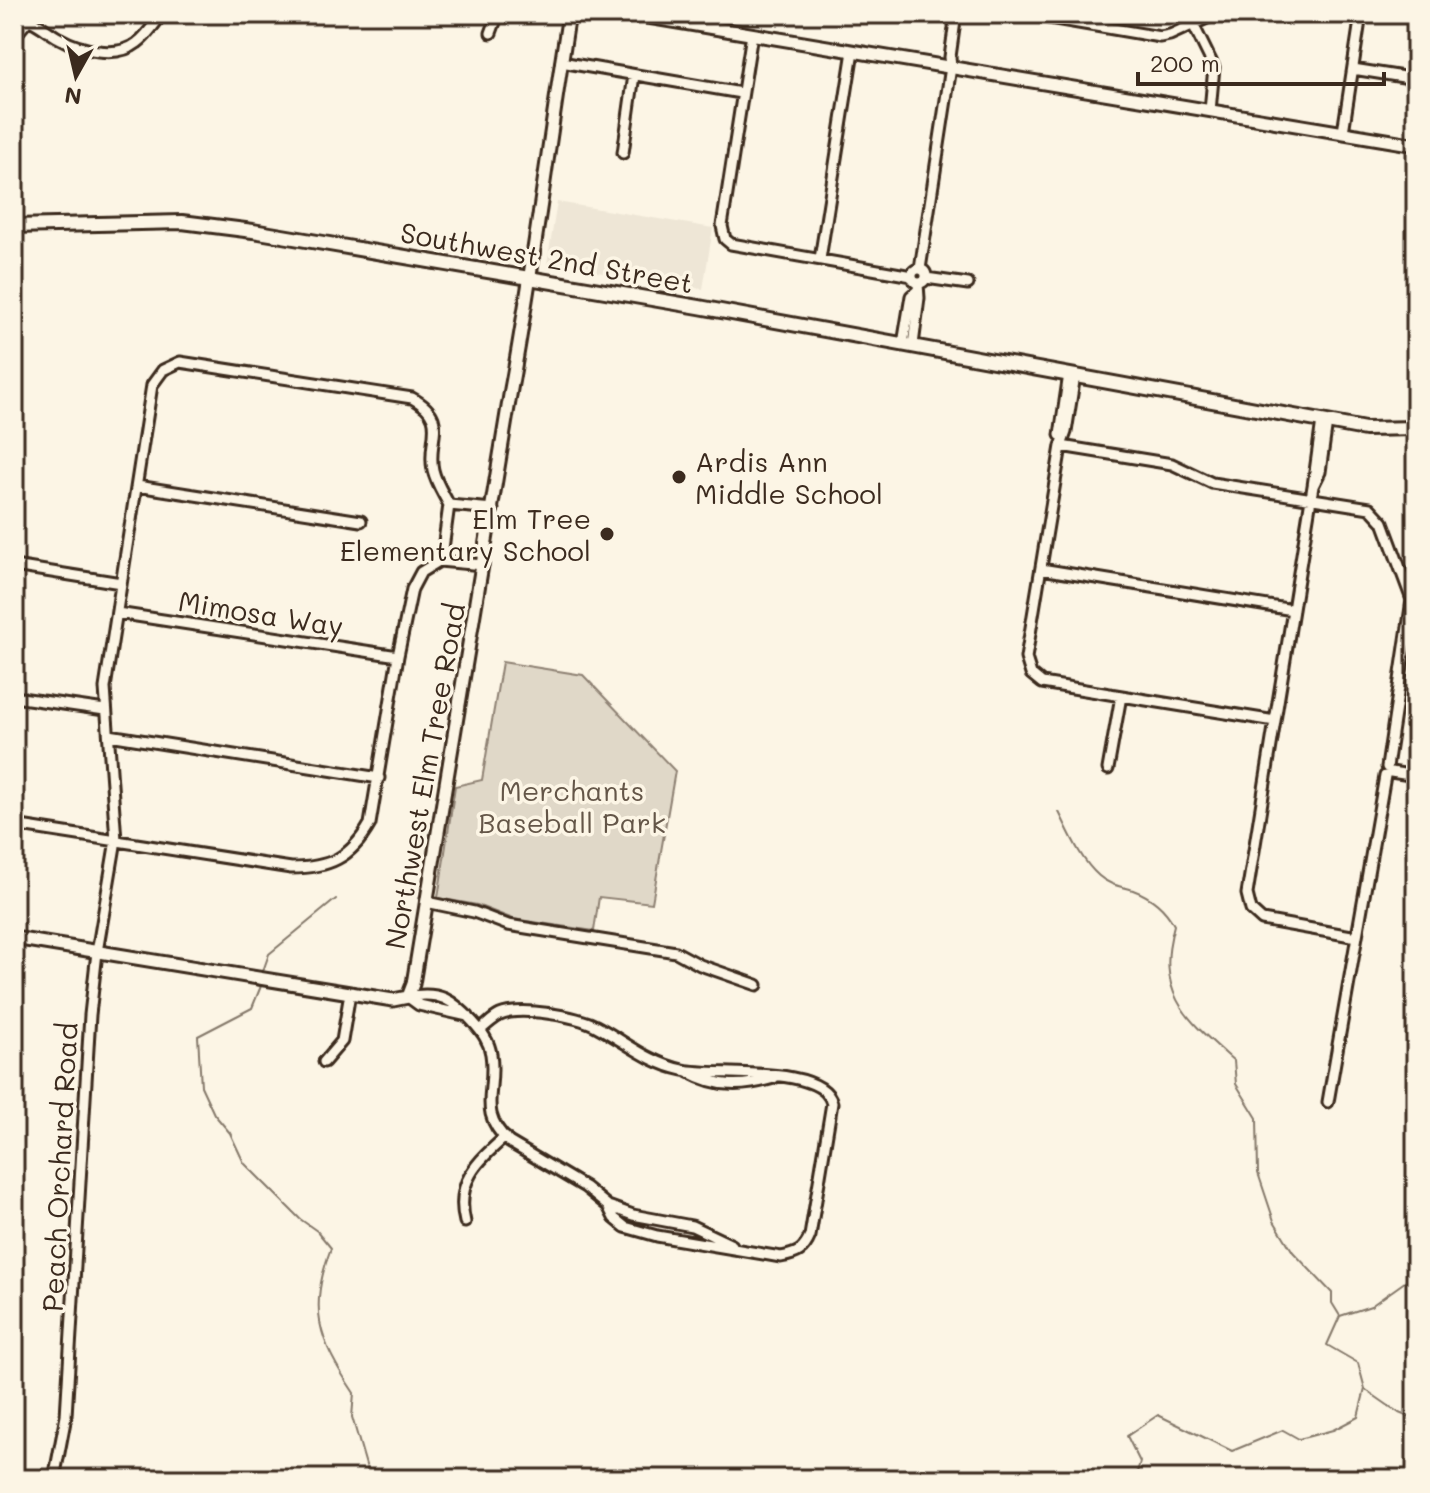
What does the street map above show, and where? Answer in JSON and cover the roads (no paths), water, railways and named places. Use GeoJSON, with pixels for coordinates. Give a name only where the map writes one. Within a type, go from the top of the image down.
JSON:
{"type":"FeatureCollection","features":[{"type":"Feature","properties":{"kind":"main road","name":"Southwest 2nd Street"},"geometry":{"type":"LineString","coordinates":[[14,226],[204,224],[908,344],[1365,429],[1416,428]]}},
{"type":"Feature","properties":{"kind":"street"},"geometry":{"type":"LineString","coordinates":[[14,18],[29,19],[75,46],[120,51],[136,44],[162,14]]}},
{"type":"Feature","properties":{"kind":"street"},"geometry":{"type":"LineString","coordinates":[[491,33],[498,14]]}},
{"type":"Feature","properties":{"kind":"street","name":"Northwest Elm Tree Road"},"geometry":{"type":"LineString","coordinates":[[408,997],[413,984],[493,509],[569,14]]}},
{"type":"Feature","properties":{"kind":"street"},"geometry":{"type":"LineString","coordinates":[[908,344],[919,298],[919,279],[956,14]]}},
{"type":"Feature","properties":{"kind":"street"},"geometry":{"type":"LineString","coordinates":[[1026,14],[1160,37],[1216,14]]}},
{"type":"Feature","properties":{"kind":"street"},"geometry":{"type":"LineString","coordinates":[[1188,14],[1214,67],[1210,111]]}},
{"type":"Feature","properties":{"kind":"street"},"geometry":{"type":"LineString","coordinates":[[1343,132],[1361,14]]}},
{"type":"Feature","properties":{"kind":"street"},"geometry":{"type":"LineString","coordinates":[[637,15],[1416,145]]}},
{"type":"Feature","properties":{"kind":"street"},"geometry":{"type":"LineString","coordinates":[[14,37],[29,19]]}},
{"type":"Feature","properties":{"kind":"street"},"geometry":{"type":"LineString","coordinates":[[752,34],[722,226],[725,239],[731,244],[919,279],[968,284]]}},
{"type":"Feature","properties":{"kind":"street"},"geometry":{"type":"LineString","coordinates":[[820,259],[853,51]]}},
{"type":"Feature","properties":{"kind":"street"},"geometry":{"type":"LineString","coordinates":[[561,62],[741,93]]}},
{"type":"Feature","properties":{"kind":"street"},"geometry":{"type":"LineString","coordinates":[[1353,69],[1416,79]]}},
{"type":"Feature","properties":{"kind":"street"},"geometry":{"type":"LineString","coordinates":[[623,153],[634,75]]}},
{"type":"Feature","properties":{"kind":"street","name":"Peach Orchard Road"},"geometry":{"type":"LineString","coordinates":[[54,1479],[66,1416],[90,1015],[116,840],[105,688],[152,385],[163,370],[180,362],[412,398],[423,404],[435,422],[432,466],[436,482],[449,505]]}},
{"type":"Feature","properties":{"kind":"street"},"geometry":{"type":"LineString","coordinates":[[1072,375],[1060,432],[1061,446],[1026,658],[1031,674],[1042,683],[1275,721]]}},
{"type":"Feature","properties":{"kind":"street"},"geometry":{"type":"LineString","coordinates":[[1325,422],[1247,894],[1251,910],[1262,920],[1357,937]]}},
{"type":"Feature","properties":{"kind":"street"},"geometry":{"type":"LineString","coordinates":[[1061,446],[1172,464],[1212,483],[1370,508],[1383,522],[1412,600],[1387,771],[1328,1102]]}},
{"type":"Feature","properties":{"kind":"street"},"geometry":{"type":"LineString","coordinates":[[137,486],[361,521]]}},
{"type":"Feature","properties":{"kind":"street"},"geometry":{"type":"LineString","coordinates":[[14,825],[291,868],[314,868],[344,856],[370,824],[412,589],[421,572],[442,556],[449,505],[493,509]]}},
{"type":"Feature","properties":{"kind":"street"},"geometry":{"type":"LineString","coordinates":[[439,561],[483,565]]}},
{"type":"Feature","properties":{"kind":"street"},"geometry":{"type":"LineString","coordinates":[[14,566],[121,583]]}},
{"type":"Feature","properties":{"kind":"street"},"geometry":{"type":"LineString","coordinates":[[1041,569],[1293,610]]}},
{"type":"Feature","properties":{"kind":"street","name":"Mimosa Way"},"geometry":{"type":"LineString","coordinates":[[117,613],[398,656]]}},
{"type":"Feature","properties":{"kind":"street"},"geometry":{"type":"LineString","coordinates":[[1108,769],[1121,696]]}},
{"type":"Feature","properties":{"kind":"street"},"geometry":{"type":"LineString","coordinates":[[14,697],[105,710]]}},
{"type":"Feature","properties":{"kind":"street"},"geometry":{"type":"LineString","coordinates":[[109,735],[379,778]]}},
{"type":"Feature","properties":{"kind":"street"},"geometry":{"type":"LineString","coordinates":[[1387,771],[1416,776]]}},
{"type":"Feature","properties":{"kind":"street"},"geometry":{"type":"LineString","coordinates":[[426,902],[474,912],[508,925],[676,952],[700,965],[757,985]]}},
{"type":"Feature","properties":{"kind":"street"},"geometry":{"type":"LineString","coordinates":[[14,938],[393,1000],[408,997],[419,1005],[468,1016],[488,1042],[492,1059],[488,1103],[490,1116],[505,1137],[585,1187],[608,1206],[633,1215],[692,1226],[743,1251]]}},
{"type":"Feature","properties":{"kind":"street"},"geometry":{"type":"LineString","coordinates":[[324,1062],[342,1041],[350,993]]}},
{"type":"Feature","properties":{"kind":"street"},"geometry":{"type":"LineString","coordinates":[[480,1030],[500,1015],[526,1011],[557,1016],[592,1024],[639,1054],[662,1065],[686,1071],[706,1082],[724,1086],[748,1085],[777,1077],[808,1081],[830,1095],[832,1103],[810,1236],[805,1248],[796,1254],[781,1257],[657,1236],[625,1227],[614,1218],[608,1206]]}},
{"type":"Feature","properties":{"kind":"street"},"geometry":{"type":"LineString","coordinates":[[465,1222],[463,1191],[480,1160],[505,1137]]}},
{"type":"Feature","properties":{"kind":"waterway"},"geometry":{"type":"LineString","coordinates":[[1059,812],[1081,854],[1099,876],[1146,896],[1162,908],[1174,925],[1169,949],[1172,987],[1189,1018],[1234,1061],[1236,1084],[1257,1118],[1258,1173],[1274,1221],[1293,1252],[1332,1293],[1332,1303],[1340,1316]]}},
{"type":"Feature","properties":{"kind":"waterway"},"geometry":{"type":"LineString","coordinates":[[263,971],[269,954],[336,899]]}},
{"type":"Feature","properties":{"kind":"waterway"},"geometry":{"type":"LineString","coordinates":[[261,986],[252,1008],[198,1036],[201,1086],[214,1114],[230,1133],[244,1163],[331,1248],[320,1290],[320,1324],[332,1356],[354,1393],[352,1417],[370,1479]]}},
{"type":"Feature","properties":{"kind":"waterway"},"geometry":{"type":"LineString","coordinates":[[1135,1479],[1140,1462],[1127,1436],[1158,1415],[1232,1451],[1283,1430],[1299,1439],[1333,1430],[1358,1417],[1365,1389],[1358,1363],[1327,1345],[1340,1316],[1371,1306],[1416,1274]]}},
{"type":"Feature","properties":{"kind":"waterway"},"geometry":{"type":"LineString","coordinates":[[1366,1390],[1399,1413],[1416,1420]]}},
{"type":"Feature","properties":{"kind":"place","name":"Ardis Ann Middle School"},"geometry":{"type":"Point","coordinates":[679,477]}},
{"type":"Feature","properties":{"kind":"place","name":"Elm Tree Elementary School"},"geometry":{"type":"Point","coordinates":[607,534]}},
{"type":"Feature","properties":{"kind":"park label","name":"Merchants Baseball Park"},"geometry":{"type":"Point","coordinates":[572,806]}}]}
